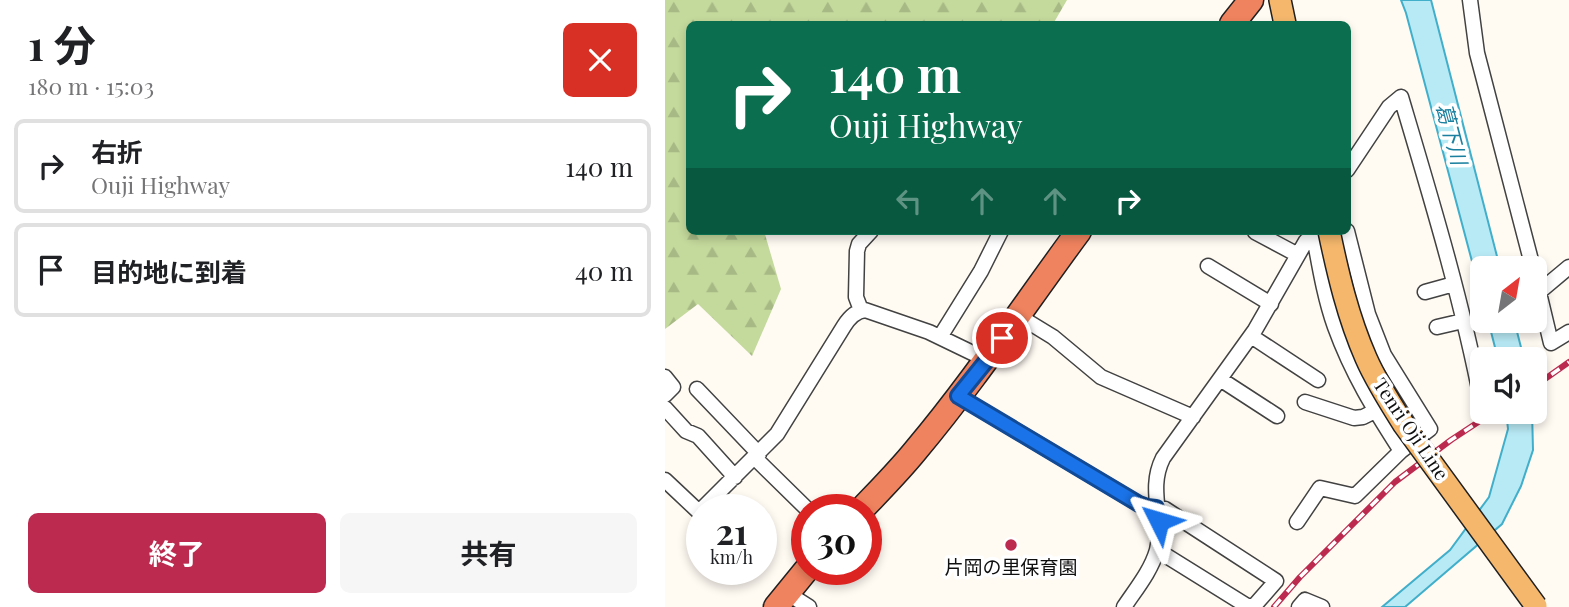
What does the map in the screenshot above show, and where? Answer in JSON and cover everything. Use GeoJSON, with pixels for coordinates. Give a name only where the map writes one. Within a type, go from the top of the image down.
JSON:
{"type":"FeatureCollection","features":[{"type":"Feature","properties":{"kind":"highway"},"geometry":{"type":"LineString","coordinates":[[1234,21],[1251,0]]}},
{"type":"Feature","properties":{"kind":"highway"},"geometry":{"type":"LineString","coordinates":[[876,494],[916,450],[987,360],[1074,235]]}},
{"type":"Feature","properties":{"kind":"highway"},"geometry":{"type":"LineString","coordinates":[[782,600],[794,585]]}},
{"type":"Feature","properties":{"kind":"main road"},"geometry":{"type":"LineString","coordinates":[[1280,0],[1284,21]]}},
{"type":"Feature","properties":{"kind":"main road","name":"Tenri Oji Line"},"geometry":{"type":"LineString","coordinates":[[1320,235],[1337,268],[1352,323],[1385,395],[1536,607]]}},
{"type":"Feature","properties":{"kind":"street"},"geometry":{"type":"LineString","coordinates":[[1470,0],[1477,53],[1530,256]]}},
{"type":"Feature","properties":{"kind":"street"},"geometry":{"type":"LineString","coordinates":[[1351,164],[1389,107],[1401,97],[1454,284],[1470,352]]}},
{"type":"Feature","properties":{"kind":"street"},"geometry":{"type":"LineString","coordinates":[[861,310],[856,297],[857,251],[859,244],[867,235]]}},
{"type":"Feature","properties":{"kind":"street"},"geometry":{"type":"LineString","coordinates":[[940,337],[981,271],[999,235]]}},
{"type":"Feature","properties":{"kind":"street"},"geometry":{"type":"LineString","coordinates":[[1261,235],[1298,255]]}},
{"type":"Feature","properties":{"kind":"street"},"geometry":{"type":"LineString","coordinates":[[1124,607],[1152,564],[1157,550],[1159,535],[1155,481],[1163,458],[1251,336],[1306,241],[1316,235]]}},
{"type":"Feature","properties":{"kind":"street"},"geometry":{"type":"LineString","coordinates":[[1319,235],[1326,293],[1334,324],[1361,388],[1401,451]]}},
{"type":"Feature","properties":{"kind":"street"},"geometry":{"type":"LineString","coordinates":[[1297,522],[1320,488],[1355,496],[1401,451],[1430,429],[1384,355],[1368,314],[1348,235]]}},
{"type":"Feature","properties":{"kind":"street"},"geometry":{"type":"LineString","coordinates":[[1208,266],[1271,304]]}},
{"type":"Feature","properties":{"kind":"street"},"geometry":{"type":"LineString","coordinates":[[1547,285],[1569,267]]}},
{"type":"Feature","properties":{"kind":"street"},"geometry":{"type":"LineString","coordinates":[[1425,292],[1454,284]]}},
{"type":"Feature","properties":{"kind":"street"},"geometry":{"type":"LineString","coordinates":[[718,494],[777,434],[844,326],[861,310],[940,337],[987,360]]}},
{"type":"Feature","properties":{"kind":"street"},"geometry":{"type":"LineString","coordinates":[[1017,315],[1053,337],[1101,377],[1193,417]]}},
{"type":"Feature","properties":{"kind":"street"},"geometry":{"type":"LineString","coordinates":[[1437,327],[1463,321]]}},
{"type":"Feature","properties":{"kind":"street"},"geometry":{"type":"LineString","coordinates":[[1547,327],[1551,344],[1569,332]]}},
{"type":"Feature","properties":{"kind":"street"},"geometry":{"type":"LineString","coordinates":[[1251,336],[1318,380]]}},
{"type":"Feature","properties":{"kind":"street"},"geometry":{"type":"LineString","coordinates":[[665,377],[674,387],[665,395]]}},
{"type":"Feature","properties":{"kind":"street"},"geometry":{"type":"LineString","coordinates":[[1220,379],[1277,416]]}},
{"type":"Feature","properties":{"kind":"street"},"geometry":{"type":"LineString","coordinates":[[697,389],[793,494]]}},
{"type":"Feature","properties":{"kind":"street"},"geometry":{"type":"LineString","coordinates":[[958,396],[1139,504],[1165,509],[1276,581],[1254,606],[1247,607],[1157,550]]}},
{"type":"Feature","properties":{"kind":"street"},"geometry":{"type":"LineString","coordinates":[[1305,402],[1354,418],[1375,411]]}},
{"type":"Feature","properties":{"kind":"street"},"geometry":{"type":"LineString","coordinates":[[665,408],[686,431],[698,436],[735,477]]}},
{"type":"Feature","properties":{"kind":"street"},"geometry":{"type":"LineString","coordinates":[[665,480],[686,500]]}},
{"type":"Feature","properties":{"kind":"street"},"geometry":{"type":"LineString","coordinates":[[782,600],[810,607]]}},
{"type":"Feature","properties":{"kind":"street"},"geometry":{"type":"LineString","coordinates":[[1299,607],[1305,600],[1322,607]]}},
{"type":"Feature","properties":{"kind":"green space"},"geometry":{"type":"Polygon","coordinates":[[[665,0],[1067,0],[1055,21],[686,21],[686,235],[765,235],[781,289],[752,356],[698,304],[665,329],[665,0]]]}},
{"type":"Feature","properties":{"kind":"water","name":"葛下川"},"geometry":{"type":"Polygon","coordinates":[[[1401,0],[1431,0],[1497,256],[1471,256],[1401,0]]]}},
{"type":"Feature","properties":{"kind":"water"},"geometry":{"type":"Polygon","coordinates":[[[1491,333],[1517,333],[1521,347],[1495,347],[1491,333]]]}},
{"type":"Feature","properties":{"kind":"water"},"geometry":{"type":"Polygon","coordinates":[[[1507,424],[1532,424],[1533,450],[1521,486],[1502,524],[1405,607],[1382,607],[1450,550],[1489,497],[1507,424]]]}},
{"type":"Feature","properties":{"kind":"railway"},"geometry":{"type":"LineString","coordinates":[[1547,378],[1569,362]]}},
{"type":"Feature","properties":{"kind":"railway"},"geometry":{"type":"LineString","coordinates":[[1274,607],[1300,577],[1395,482],[1475,424]]}},
{"type":"Feature","properties":{"kind":"place","name":"片岡の里保育園"},"geometry":{"type":"Point","coordinates":[1011,545]}},
{"type":"Feature","properties":{"kind":"route"},"geometry":{"type":"LineString","coordinates":[[1002,338],[958,396],[1139,504],[1156,508],[1159,521]]}}]}
